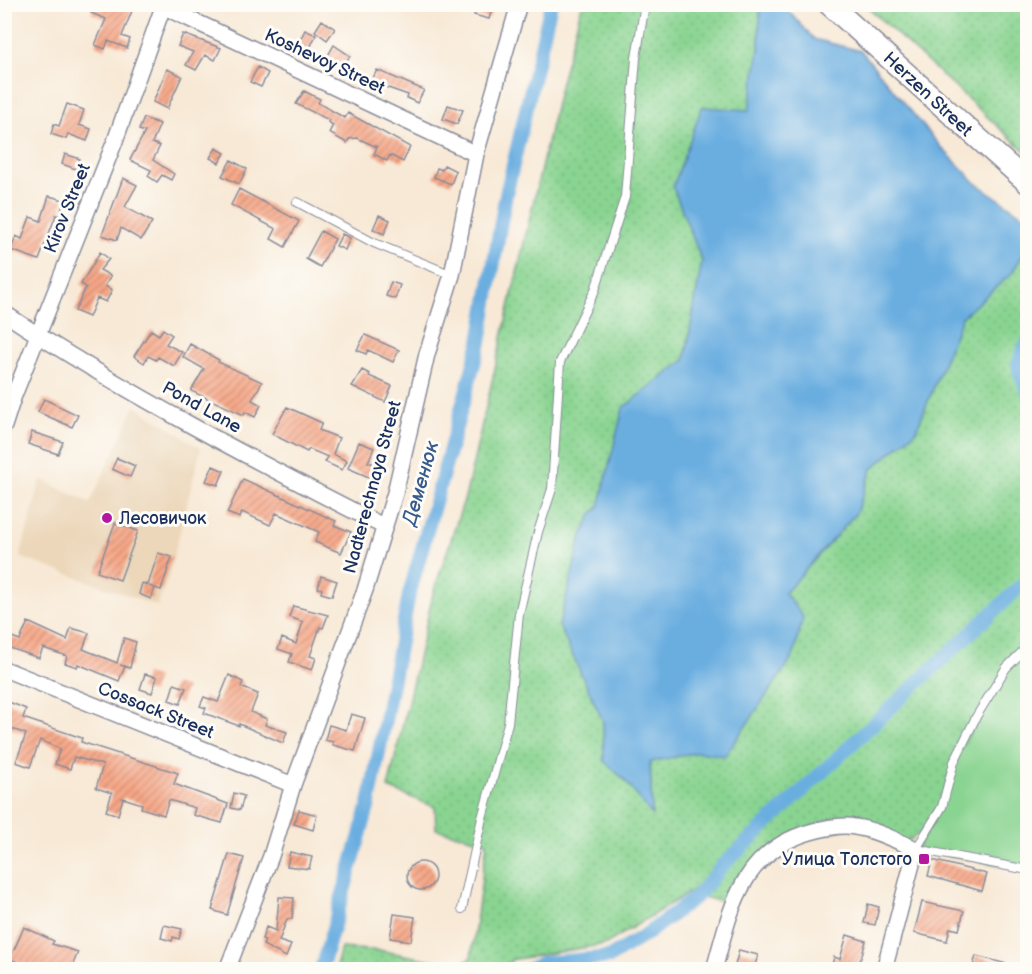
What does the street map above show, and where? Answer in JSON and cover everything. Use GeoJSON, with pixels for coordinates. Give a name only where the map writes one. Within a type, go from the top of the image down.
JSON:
{"type":"FeatureCollection","features":[{"type":"Feature","properties":{"kind":"main road","name":"Herzen Street"},"geometry":{"type":"LineString","coordinates":[[829,4],[1028,183]]}},
{"type":"Feature","properties":{"kind":"street","name":"Nadterechnaya Street"},"geometry":{"type":"LineString","coordinates":[[227,969],[271,856],[293,785],[365,590],[395,493],[427,354],[452,275],[476,154],[519,4]]}},
{"type":"Feature","properties":{"kind":"street","name":"Koshevoy Street"},"geometry":{"type":"LineString","coordinates":[[162,5],[476,154]]}},
{"type":"Feature","properties":{"kind":"street","name":"Kirov Street"},"geometry":{"type":"LineString","coordinates":[[4,426],[115,141],[162,5]]}},
{"type":"Feature","properties":{"kind":"street","name":"Pond Lane"},"geometry":{"type":"LineString","coordinates":[[4,313],[51,346],[292,480],[384,527]]}},
{"type":"Feature","properties":{"kind":"street","name":"Cossack Street"},"geometry":{"type":"LineString","coordinates":[[4,669],[293,785]]}},
{"type":"Feature","properties":{"kind":"street"},"geometry":{"type":"LineString","coordinates":[[714,969],[733,904],[747,873],[773,847],[796,836],[824,828],[855,826],[916,849],[884,969]]}},
{"type":"Feature","properties":{"kind":"lane"},"geometry":{"type":"LineString","coordinates":[[462,909],[482,818],[508,723],[519,614],[538,532],[552,489],[560,362],[595,290],[625,197],[636,58],[645,4]]}},
{"type":"Feature","properties":{"kind":"lane"},"geometry":{"type":"LineString","coordinates":[[297,202],[374,243],[452,275]]}},
{"type":"Feature","properties":{"kind":"lane"},"geometry":{"type":"LineString","coordinates":[[1028,646],[1006,668],[976,717],[954,762],[942,807],[916,849],[1028,870]]}},
{"type":"Feature","properties":{"kind":"shaded area","name":"Лесовичок"},"geometry":{"type":"Polygon","coordinates":[[[135,406],[201,448],[169,575],[157,606],[20,557],[41,479],[90,503],[135,406]]]}},
{"type":"Feature","properties":{"kind":"green space"},"geometry":{"type":"Polygon","coordinates":[[[582,5],[760,5],[759,50],[749,111],[673,187],[702,261],[685,360],[657,383],[599,507],[592,514],[559,625],[603,721],[604,761],[624,779],[652,814],[650,762],[698,752],[785,593],[856,513],[872,469],[916,431],[962,317],[1012,273],[1027,242],[1027,646],[933,823],[905,844],[855,826],[773,847],[733,904],[697,896],[709,880],[606,944],[511,960],[508,969],[335,970],[341,948],[383,951],[458,965],[471,958],[487,842],[436,829],[435,807],[388,788],[433,594],[466,494],[561,82],[582,5]]]}},
{"type":"Feature","properties":{"kind":"green space"},"geometry":{"type":"Polygon","coordinates":[[[865,5],[1021,5],[1028,13],[1027,153],[865,5]]]}},
{"type":"Feature","properties":{"kind":"green space"},"geometry":{"type":"Polygon","coordinates":[[[1027,646],[1027,870],[916,849],[933,823],[954,762],[1006,668],[1027,646]]]}},
{"type":"Feature","properties":{"kind":"water"},"geometry":{"type":"Polygon","coordinates":[[[784,6],[814,39],[861,51],[940,146],[977,184],[1027,218],[1027,242],[1025,251],[1012,273],[962,317],[916,431],[872,469],[856,513],[785,593],[803,617],[793,657],[725,756],[698,752],[650,762],[652,815],[624,779],[604,761],[603,721],[559,626],[581,538],[592,514],[599,507],[623,408],[685,360],[702,261],[673,187],[702,107],[749,110],[759,50],[760,8],[784,6]]]}},
{"type":"Feature","properties":{"kind":"building"},"geometry":{"type":"Polygon","coordinates":[[[95,4],[116,4],[132,11],[122,36],[130,39],[127,48],[108,41],[105,49],[95,45],[106,19],[91,13],[95,4]]]}},
{"type":"Feature","properties":{"kind":"building"},"geometry":{"type":"Polygon","coordinates":[[[476,5],[492,9],[489,19],[474,15],[476,5]]]}},
{"type":"Feature","properties":{"kind":"building"},"geometry":{"type":"Polygon","coordinates":[[[322,20],[335,29],[327,40],[315,31],[322,20]]]}},
{"type":"Feature","properties":{"kind":"building"},"geometry":{"type":"Polygon","coordinates":[[[305,30],[316,35],[308,52],[297,46],[305,30]]]}},
{"type":"Feature","properties":{"kind":"building"},"geometry":{"type":"Polygon","coordinates":[[[183,34],[221,48],[215,60],[205,55],[196,70],[186,65],[193,52],[178,46],[183,34]]]}},
{"type":"Feature","properties":{"kind":"building"},"geometry":{"type":"Polygon","coordinates":[[[334,45],[350,56],[345,64],[341,62],[338,67],[326,59],[334,45]]]}},
{"type":"Feature","properties":{"kind":"building"},"geometry":{"type":"Polygon","coordinates":[[[258,67],[268,73],[261,87],[250,82],[258,67]]]}},
{"type":"Feature","properties":{"kind":"building"},"geometry":{"type":"Polygon","coordinates":[[[167,69],[182,76],[167,109],[153,102],[167,69]]]}},
{"type":"Feature","properties":{"kind":"building"},"geometry":{"type":"Polygon","coordinates":[[[377,70],[424,90],[417,103],[407,98],[408,95],[371,82],[377,70]]]}},
{"type":"Feature","properties":{"kind":"building"},"geometry":{"type":"Polygon","coordinates":[[[304,91],[320,99],[318,103],[345,118],[348,113],[410,147],[403,162],[390,155],[387,161],[374,154],[377,147],[357,138],[349,139],[347,143],[329,133],[333,125],[328,122],[329,120],[296,104],[304,91]]]}},
{"type":"Feature","properties":{"kind":"building"},"geometry":{"type":"Polygon","coordinates":[[[67,104],[84,110],[79,125],[91,129],[87,141],[68,134],[66,139],[51,134],[54,124],[59,126],[67,104]]]}},
{"type":"Feature","properties":{"kind":"building"},"geometry":{"type":"Polygon","coordinates":[[[448,105],[463,110],[457,124],[443,119],[448,105]]]}},
{"type":"Feature","properties":{"kind":"building"},"geometry":{"type":"Polygon","coordinates":[[[144,118],[160,124],[152,143],[160,146],[153,160],[174,174],[171,180],[162,175],[157,182],[148,176],[151,170],[130,160],[145,132],[139,130],[144,118]]]}},
{"type":"Feature","properties":{"kind":"building"},"geometry":{"type":"Polygon","coordinates":[[[216,148],[225,153],[219,163],[210,158],[216,148]]]}},
{"type":"Feature","properties":{"kind":"building"},"geometry":{"type":"Polygon","coordinates":[[[65,154],[80,159],[76,169],[62,164],[65,154]]]}},
{"type":"Feature","properties":{"kind":"building"},"geometry":{"type":"Polygon","coordinates":[[[231,160],[247,169],[239,184],[222,176],[231,160]]]}},
{"type":"Feature","properties":{"kind":"building"},"geometry":{"type":"Polygon","coordinates":[[[444,165],[456,171],[451,184],[434,177],[437,168],[442,170],[444,165]]]}},
{"type":"Feature","properties":{"kind":"building"},"geometry":{"type":"Polygon","coordinates":[[[123,178],[137,185],[125,207],[152,222],[141,240],[121,228],[117,240],[102,235],[123,178]]]}},
{"type":"Feature","properties":{"kind":"building"},"geometry":{"type":"Polygon","coordinates":[[[239,189],[299,221],[285,247],[271,239],[276,229],[231,205],[239,189]]]}},
{"type":"Feature","properties":{"kind":"building"},"geometry":{"type":"Polygon","coordinates":[[[49,196],[64,200],[60,216],[56,215],[39,260],[11,250],[16,236],[22,239],[30,217],[41,221],[49,196]]]}},
{"type":"Feature","properties":{"kind":"building"},"geometry":{"type":"Polygon","coordinates":[[[379,215],[390,220],[384,234],[373,229],[379,215]]]}},
{"type":"Feature","properties":{"kind":"building"},"geometry":{"type":"Polygon","coordinates":[[[321,231],[335,239],[320,267],[306,259],[321,231]]]}},
{"type":"Feature","properties":{"kind":"building"},"geometry":{"type":"Polygon","coordinates":[[[342,234],[350,238],[345,250],[336,246],[342,234]]]}},
{"type":"Feature","properties":{"kind":"building"},"geometry":{"type":"Polygon","coordinates":[[[100,252],[109,259],[100,270],[111,276],[105,286],[112,290],[106,302],[97,298],[89,317],[75,311],[86,287],[81,284],[100,252]]]}},
{"type":"Feature","properties":{"kind":"building"},"geometry":{"type":"Polygon","coordinates":[[[391,282],[400,285],[395,299],[386,296],[391,282]]]}},
{"type":"Feature","properties":{"kind":"building"},"geometry":{"type":"Polygon","coordinates":[[[163,329],[172,335],[166,344],[182,352],[174,366],[158,357],[156,360],[148,356],[144,363],[134,356],[151,330],[159,335],[163,329]]]}},
{"type":"Feature","properties":{"kind":"building"},"geometry":{"type":"Polygon","coordinates":[[[365,335],[399,350],[393,362],[368,350],[366,354],[357,350],[365,335]]]}},
{"type":"Feature","properties":{"kind":"building"},"geometry":{"type":"Polygon","coordinates":[[[190,344],[219,360],[218,362],[262,382],[252,400],[261,405],[255,417],[245,412],[244,415],[191,391],[204,369],[183,357],[190,344]]]}},
{"type":"Feature","properties":{"kind":"building"},"geometry":{"type":"Polygon","coordinates":[[[362,370],[370,374],[369,376],[392,386],[385,402],[352,386],[362,370]]]}},
{"type":"Feature","properties":{"kind":"building"},"geometry":{"type":"Polygon","coordinates":[[[44,399],[78,415],[72,427],[38,412],[44,399]]]}},
{"type":"Feature","properties":{"kind":"building"},"geometry":{"type":"Polygon","coordinates":[[[287,407],[322,423],[319,430],[339,438],[333,454],[347,461],[342,470],[325,462],[328,457],[309,449],[307,452],[272,434],[287,407]]]}},
{"type":"Feature","properties":{"kind":"building"},"geometry":{"type":"Polygon","coordinates":[[[32,432],[63,442],[58,454],[28,444],[32,432]]]}},
{"type":"Feature","properties":{"kind":"building"},"geometry":{"type":"Polygon","coordinates":[[[359,442],[374,448],[368,462],[376,465],[371,478],[348,468],[359,442]]]}},
{"type":"Feature","properties":{"kind":"building"},"geometry":{"type":"Polygon","coordinates":[[[117,458],[135,466],[130,477],[112,469],[117,458]]]}},
{"type":"Feature","properties":{"kind":"building"},"geometry":{"type":"Polygon","coordinates":[[[213,466],[224,471],[218,485],[206,481],[213,466]]]}},
{"type":"Feature","properties":{"kind":"building"},"geometry":{"type":"Polygon","coordinates":[[[243,479],[336,521],[334,525],[351,532],[341,553],[315,542],[319,532],[276,513],[270,525],[242,512],[240,518],[227,513],[243,479]]]}},
{"type":"Feature","properties":{"kind":"building"},"geometry":{"type":"Polygon","coordinates":[[[115,523],[138,531],[120,580],[97,572],[115,523]]]}},
{"type":"Feature","properties":{"kind":"building"},"geometry":{"type":"Polygon","coordinates":[[[158,553],[172,557],[161,590],[155,588],[151,599],[139,594],[142,583],[148,585],[158,553]]]}},
{"type":"Feature","properties":{"kind":"building"},"geometry":{"type":"Polygon","coordinates":[[[321,576],[337,581],[332,596],[321,593],[322,589],[318,588],[321,576]]]}},
{"type":"Feature","properties":{"kind":"building"},"geometry":{"type":"Polygon","coordinates":[[[293,606],[328,615],[323,628],[320,627],[310,656],[316,658],[312,670],[289,662],[292,654],[278,649],[282,638],[296,644],[303,622],[289,617],[293,606]]]}},
{"type":"Feature","properties":{"kind":"building"},"geometry":{"type":"Polygon","coordinates":[[[28,622],[67,640],[71,628],[89,633],[83,649],[117,663],[124,638],[136,642],[130,668],[125,666],[119,681],[78,664],[77,667],[65,663],[67,656],[43,648],[39,658],[4,646],[4,634],[20,640],[28,622]]]}},
{"type":"Feature","properties":{"kind":"building"},"geometry":{"type":"Polygon","coordinates":[[[145,674],[157,677],[152,693],[140,689],[145,674]]]}},
{"type":"Feature","properties":{"kind":"building"},"geometry":{"type":"Polygon","coordinates":[[[229,675],[243,682],[241,687],[258,694],[251,712],[267,719],[265,725],[287,732],[283,743],[239,724],[239,726],[204,713],[206,708],[200,706],[204,697],[218,702],[229,675]]]}},
{"type":"Feature","properties":{"kind":"building"},"geometry":{"type":"Polygon","coordinates":[[[174,684],[186,688],[180,704],[169,700],[174,684]]]}},
{"type":"Feature","properties":{"kind":"building"},"geometry":{"type":"Polygon","coordinates":[[[4,700],[26,709],[23,718],[82,738],[81,742],[178,773],[174,784],[228,804],[222,823],[193,815],[195,808],[169,800],[164,815],[141,808],[142,804],[123,798],[118,815],[106,811],[112,793],[96,788],[103,765],[74,757],[70,769],[55,764],[60,749],[40,740],[30,767],[16,762],[26,734],[4,726],[4,700]]]}},
{"type":"Feature","properties":{"kind":"building"},"geometry":{"type":"Polygon","coordinates":[[[351,714],[365,718],[355,751],[333,745],[333,742],[325,740],[329,725],[346,730],[351,714]]]}},
{"type":"Feature","properties":{"kind":"building"},"geometry":{"type":"Polygon","coordinates":[[[234,793],[244,796],[240,810],[231,808],[234,793]]]}},
{"type":"Feature","properties":{"kind":"building"},"geometry":{"type":"Polygon","coordinates":[[[299,810],[317,815],[313,830],[294,824],[299,810]]]}},
{"type":"Feature","properties":{"kind":"building"},"geometry":{"type":"Polygon","coordinates":[[[290,852],[312,857],[309,869],[287,866],[290,852]]]}},
{"type":"Feature","properties":{"kind":"building"},"geometry":{"type":"Polygon","coordinates":[[[229,854],[244,858],[227,915],[212,910],[229,854]]]}},
{"type":"Feature","properties":{"kind":"building"},"geometry":{"type":"Polygon","coordinates":[[[932,860],[987,874],[982,891],[928,876],[932,860]]]}},
{"type":"Feature","properties":{"kind":"building"},"geometry":{"type":"Polygon","coordinates":[[[421,862],[431,866],[435,876],[431,886],[421,890],[411,886],[407,876],[411,866],[421,862]]]}},
{"type":"Feature","properties":{"kind":"building"},"geometry":{"type":"Polygon","coordinates":[[[279,897],[294,898],[292,919],[287,919],[279,941],[291,945],[286,957],[263,945],[265,940],[262,939],[266,927],[276,931],[279,897]]]}},
{"type":"Feature","properties":{"kind":"building"},"geometry":{"type":"Polygon","coordinates":[[[922,902],[964,911],[959,930],[950,928],[947,941],[914,933],[922,902]]]}},
{"type":"Feature","properties":{"kind":"building"},"geometry":{"type":"Polygon","coordinates":[[[868,904],[879,907],[875,925],[864,923],[868,904]]]}},
{"type":"Feature","properties":{"kind":"building"},"geometry":{"type":"Polygon","coordinates":[[[394,914],[415,917],[411,941],[390,938],[394,914]]]}},
{"type":"Feature","properties":{"kind":"building"},"geometry":{"type":"Polygon","coordinates":[[[164,925],[182,929],[179,939],[173,937],[172,941],[161,938],[164,925]]]}},
{"type":"Feature","properties":{"kind":"building"},"geometry":{"type":"Polygon","coordinates":[[[24,927],[54,941],[52,944],[78,952],[71,969],[36,969],[10,959],[24,927]]]}},
{"type":"Feature","properties":{"kind":"building"},"geometry":{"type":"Polygon","coordinates":[[[847,935],[866,941],[856,969],[831,969],[834,957],[840,959],[847,935]]]}},
{"type":"Feature","properties":{"kind":"building"},"geometry":{"type":"Polygon","coordinates":[[[739,950],[758,955],[754,969],[734,969],[739,950]]]}},
{"type":"Feature","properties":{"kind":"building"},"geometry":{"type":"Polygon","coordinates":[[[976,956],[1015,966],[1015,969],[972,969],[976,956]]]}},
{"type":"Feature","properties":{"kind":"waterway","name":"Деменюк"},"geometry":{"type":"LineString","coordinates":[[321,970],[369,804],[409,595],[480,342],[505,199],[551,4]]}},
{"type":"Feature","properties":{"kind":"waterway"},"geometry":{"type":"LineString","coordinates":[[1028,341],[1019,362],[1019,371],[1028,392]]}},
{"type":"Feature","properties":{"kind":"waterway"},"geometry":{"type":"LineString","coordinates":[[527,970],[543,963],[610,957],[648,933],[697,896],[723,865],[1028,579]]}},
{"type":"Feature","properties":{"kind":"place","name":"Лесовичок"},"geometry":{"type":"Point","coordinates":[107,518]}},
{"type":"Feature","properties":{"kind":"place","name":"Улица Толстого"},"geometry":{"type":"Point","coordinates":[924,859]}}]}
